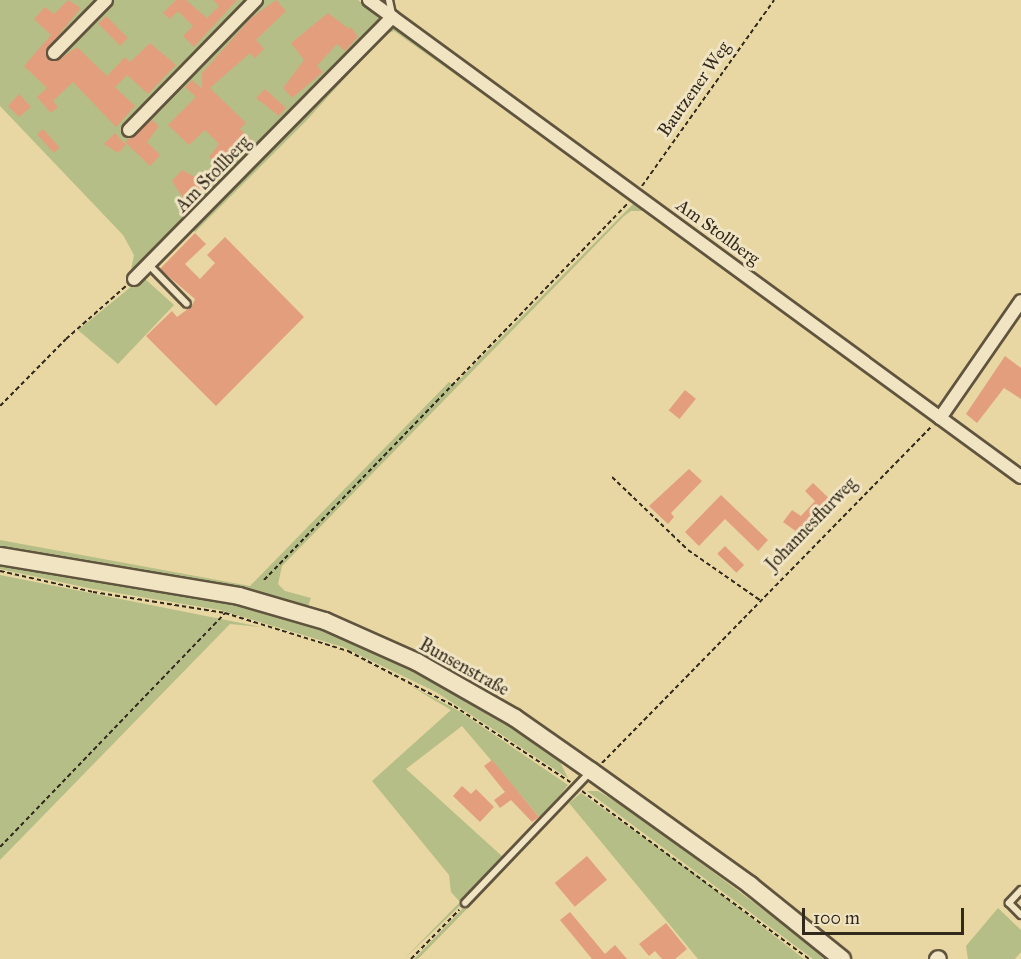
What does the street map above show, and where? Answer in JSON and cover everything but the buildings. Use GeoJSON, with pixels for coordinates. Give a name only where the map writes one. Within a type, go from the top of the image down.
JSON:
{"type":"FeatureCollection","features":[{"type":"Feature","properties":{"kind":"main road","name":"Bunsenstraße"},"geometry":{"type":"LineString","coordinates":[[0,556],[181,584],[239,596],[325,621],[456,681],[595,768],[750,885],[842,959]]}},
{"type":"Feature","properties":{"kind":"street"},"geometry":{"type":"LineString","coordinates":[[54,53],[105,0]]}},
{"type":"Feature","properties":{"kind":"street"},"geometry":{"type":"LineString","coordinates":[[129,130],[256,0]]}},
{"type":"Feature","properties":{"kind":"street","name":"Am Stollberg"},"geometry":{"type":"LineString","coordinates":[[369,0],[1021,477]]}},
{"type":"Feature","properties":{"kind":"street","name":"Am Stollberg"},"geometry":{"type":"LineString","coordinates":[[134,279],[392,17]]}},
{"type":"Feature","properties":{"kind":"street"},"geometry":{"type":"LineString","coordinates":[[940,418],[1021,301]]}},
{"type":"Feature","properties":{"kind":"lane"},"geometry":{"type":"LineString","coordinates":[[389,0],[392,17]]}},
{"type":"Feature","properties":{"kind":"lane"},"geometry":{"type":"LineString","coordinates":[[149,265],[187,304]]}},
{"type":"Feature","properties":{"kind":"lane"},"geometry":{"type":"LineString","coordinates":[[465,903],[595,768]]}},
{"type":"Feature","properties":{"kind":"lane"},"geometry":{"type":"LineString","coordinates":[[1021,890],[1009,903],[1021,915]]}},
{"type":"Feature","properties":{"kind":"path","name":"Bautzener Weg"},"geometry":{"type":"LineString","coordinates":[[264,580],[636,194],[774,0]]}},
{"type":"Feature","properties":{"kind":"path"},"geometry":{"type":"LineString","coordinates":[[0,406],[66,339],[134,279]]}},
{"type":"Feature","properties":{"kind":"path","name":"Johannesflurweg"},"geometry":{"type":"LineString","coordinates":[[595,768],[609,757],[940,418]]}},
{"type":"Feature","properties":{"kind":"path"},"geometry":{"type":"LineString","coordinates":[[612,477],[688,550],[761,601]]}},
{"type":"Feature","properties":{"kind":"path"},"geometry":{"type":"LineString","coordinates":[[0,571],[93,592],[225,613],[348,651],[414,683],[498,732],[809,959]]}},
{"type":"Feature","properties":{"kind":"path"},"geometry":{"type":"LineString","coordinates":[[0,846],[225,613]]}},
{"type":"Feature","properties":{"kind":"path"},"geometry":{"type":"LineString","coordinates":[[411,959],[465,903]]}},
{"type":"Feature","properties":{"kind":"green space"},"geometry":{"type":"Polygon","coordinates":[[[0,0],[250,0],[234,29],[262,0],[358,0],[377,15],[379,23],[130,275],[134,255],[123,235],[0,106],[0,0]]]}},
{"type":"Feature","properties":{"kind":"green space"},"geometry":{"type":"Polygon","coordinates":[[[395,26],[630,195],[628,197],[394,31],[384,35],[306,121],[195,232],[191,228],[389,27],[395,26]]]}},
{"type":"Feature","properties":{"kind":"green space"},"geometry":{"type":"Polygon","coordinates":[[[637,200],[647,208],[645,211],[631,211],[624,216],[282,566],[278,584],[285,591],[311,598],[307,609],[193,580],[0,548],[0,540],[250,586],[449,382],[454,385],[637,200]]]}},
{"type":"Feature","properties":{"kind":"green space"},"geometry":{"type":"Polygon","coordinates":[[[143,277],[174,305],[118,364],[78,330],[143,277]]]}},
{"type":"Feature","properties":{"kind":"green space"},"geometry":{"type":"Polygon","coordinates":[[[0,565],[188,595],[246,607],[331,633],[400,662],[489,711],[558,758],[568,778],[436,692],[343,647],[220,610],[93,589],[0,569],[0,565]]]}},
{"type":"Feature","properties":{"kind":"green space"},"geometry":{"type":"Polygon","coordinates":[[[0,575],[261,627],[230,624],[0,860],[0,575]]]}},
{"type":"Feature","properties":{"kind":"green space"},"geometry":{"type":"Polygon","coordinates":[[[409,685],[459,711],[568,785],[541,819],[462,726],[406,769],[504,858],[491,871],[497,878],[418,959],[414,959],[469,902],[467,899],[404,959],[460,902],[451,892],[449,875],[372,781],[451,710],[409,685]]]}},
{"type":"Feature","properties":{"kind":"green space"},"geometry":{"type":"Polygon","coordinates":[[[587,791],[598,791],[630,810],[829,959],[813,959],[587,791]]]}},
{"type":"Feature","properties":{"kind":"green space"},"geometry":{"type":"Polygon","coordinates":[[[581,793],[694,873],[804,959],[698,959],[569,803],[581,793]]]}},
{"type":"Feature","properties":{"kind":"green space"},"geometry":{"type":"Polygon","coordinates":[[[998,908],[1021,930],[1021,952],[1015,959],[968,959],[966,946],[998,908]]]}}]}
